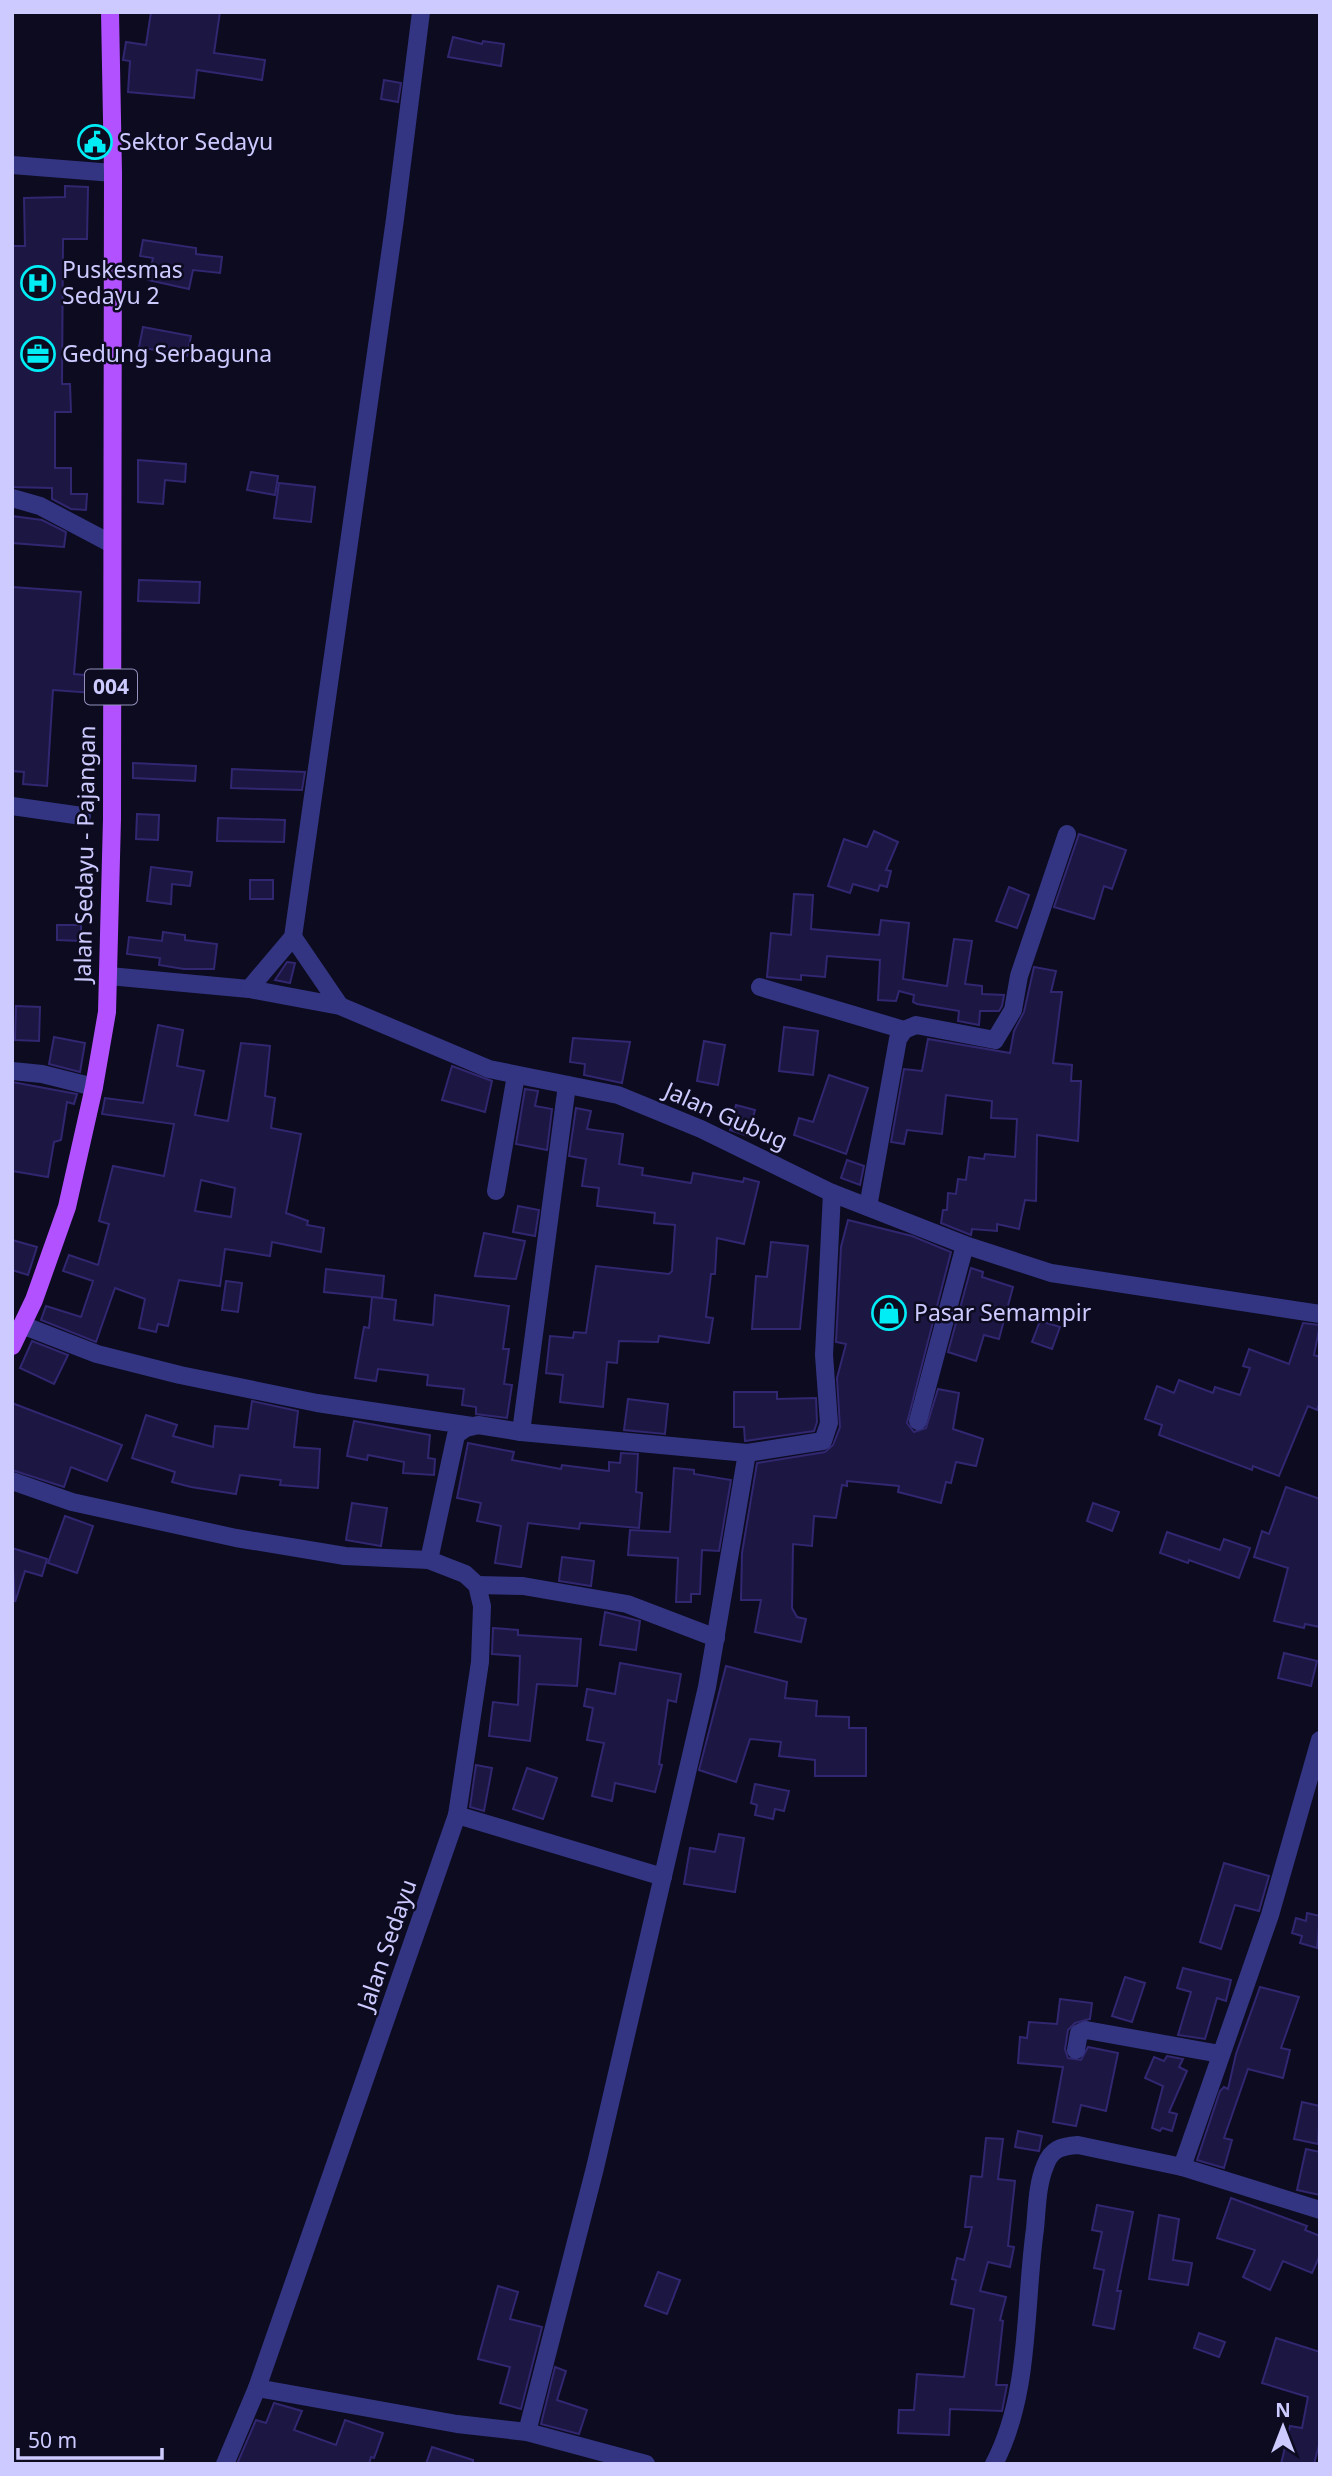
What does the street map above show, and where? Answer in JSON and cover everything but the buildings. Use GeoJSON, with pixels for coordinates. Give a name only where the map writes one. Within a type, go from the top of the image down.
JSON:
{"type":"FeatureCollection","features":[{"type":"Feature","properties":{"kind":"main road","name":"Jalan Sedayu - Pajangan"},"geometry":{"type":"LineString","coordinates":[[16,1334],[60,1230],[94,1087],[107,1012],[112,819],[110,542],[113,173],[110,12]]}},
{"type":"Feature","properties":{"kind":"street"},"geometry":{"type":"LineString","coordinates":[[249,989],[293,937],[396,219],[421,12]]}},
{"type":"Feature","properties":{"kind":"street"},"geometry":{"type":"LineString","coordinates":[[12,165],[113,173]]}},
{"type":"Feature","properties":{"kind":"street"},"geometry":{"type":"LineString","coordinates":[[12,498],[40,506],[110,542]]}},
{"type":"Feature","properties":{"kind":"street"},"geometry":{"type":"LineString","coordinates":[[12,806],[82,816]]}},
{"type":"Feature","properties":{"kind":"street"},"geometry":{"type":"LineString","coordinates":[[760,987],[904,1030],[916,1025],[995,1040],[1013,1010],[1019,976],[1067,834]]}},
{"type":"Feature","properties":{"kind":"street"},"geometry":{"type":"LineString","coordinates":[[293,937],[340,1006]]}},
{"type":"Feature","properties":{"kind":"street","name":"Jalan Gubug"},"geometry":{"type":"LineString","coordinates":[[109,976],[249,989],[340,1006],[461,1060],[516,1075],[618,1095],[701,1129],[832,1193],[965,1245],[1051,1273],[1320,1314]]}},
{"type":"Feature","properties":{"kind":"street"},"geometry":{"type":"LineString","coordinates":[[868,1207],[895,1051],[904,1030]]}},
{"type":"Feature","properties":{"kind":"street"},"geometry":{"type":"LineString","coordinates":[[12,1071],[42,1074],[94,1087]]}},
{"type":"Feature","properties":{"kind":"street"},"geometry":{"type":"LineString","coordinates":[[496,1191],[516,1075]]}},
{"type":"Feature","properties":{"kind":"street"},"geometry":{"type":"LineString","coordinates":[[521,1432],[567,1085]]}},
{"type":"Feature","properties":{"kind":"street"},"geometry":{"type":"LineString","coordinates":[[16,1334],[180,1375],[317,1403],[472,1426],[747,1453],[813,1445],[823,1441],[828,1432],[824,1354],[832,1193]]}},
{"type":"Feature","properties":{"kind":"street"},"geometry":{"type":"LineString","coordinates":[[918,1420],[965,1245]]}},
{"type":"Feature","properties":{"kind":"street"},"geometry":{"type":"LineString","coordinates":[[429,1560],[456,1435],[472,1426]]}},
{"type":"Feature","properties":{"kind":"street"},"geometry":{"type":"LineString","coordinates":[[527,2432],[596,2168],[663,1877],[716,1638],[747,1453]]}},
{"type":"Feature","properties":{"kind":"street"},"geometry":{"type":"LineString","coordinates":[[12,1481],[84,1505],[236,1538],[345,1556],[429,1560],[465,1574],[477,1585],[523,1586],[627,1604],[716,1638]]}},
{"type":"Feature","properties":{"kind":"street","name":"Jalan Sedayu"},"geometry":{"type":"LineString","coordinates":[[225,2464],[257,2388],[457,1815],[480,1662],[482,1606],[477,1585]]}},
{"type":"Feature","properties":{"kind":"street"},"geometry":{"type":"LineString","coordinates":[[1182,2167],[1270,1914],[1320,1740]]}},
{"type":"Feature","properties":{"kind":"street"},"geometry":{"type":"LineString","coordinates":[[457,1815],[663,1877]]}},
{"type":"Feature","properties":{"kind":"street"},"geometry":{"type":"LineString","coordinates":[[1076,2050],[1077,2035],[1086,2030],[1220,2054]]}},
{"type":"Feature","properties":{"kind":"street"},"geometry":{"type":"LineString","coordinates":[[994,2464],[1008,2438],[1018,2403],[1029,2272],[1041,2178],[1052,2152],[1061,2147],[1078,2145],[1182,2167],[1320,2210]]}},
{"type":"Feature","properties":{"kind":"street"},"geometry":{"type":"LineString","coordinates":[[257,2388],[457,2424],[527,2432],[623,2461],[646,2464]]}},
{"type":"Feature","properties":{"kind":"place","name":"Sektor Sedayu"},"geometry":{"type":"Point","coordinates":[95,142]}},
{"type":"Feature","properties":{"kind":"place","name":"Puskesmas Sedayu 2"},"geometry":{"type":"Point","coordinates":[38,283]}},
{"type":"Feature","properties":{"kind":"place","name":"Gedung Serbaguna"},"geometry":{"type":"Point","coordinates":[38,354]}},
{"type":"Feature","properties":{"kind":"place","name":"Pasar Semampir"},"geometry":{"type":"Point","coordinates":[889,1313]}}]}
